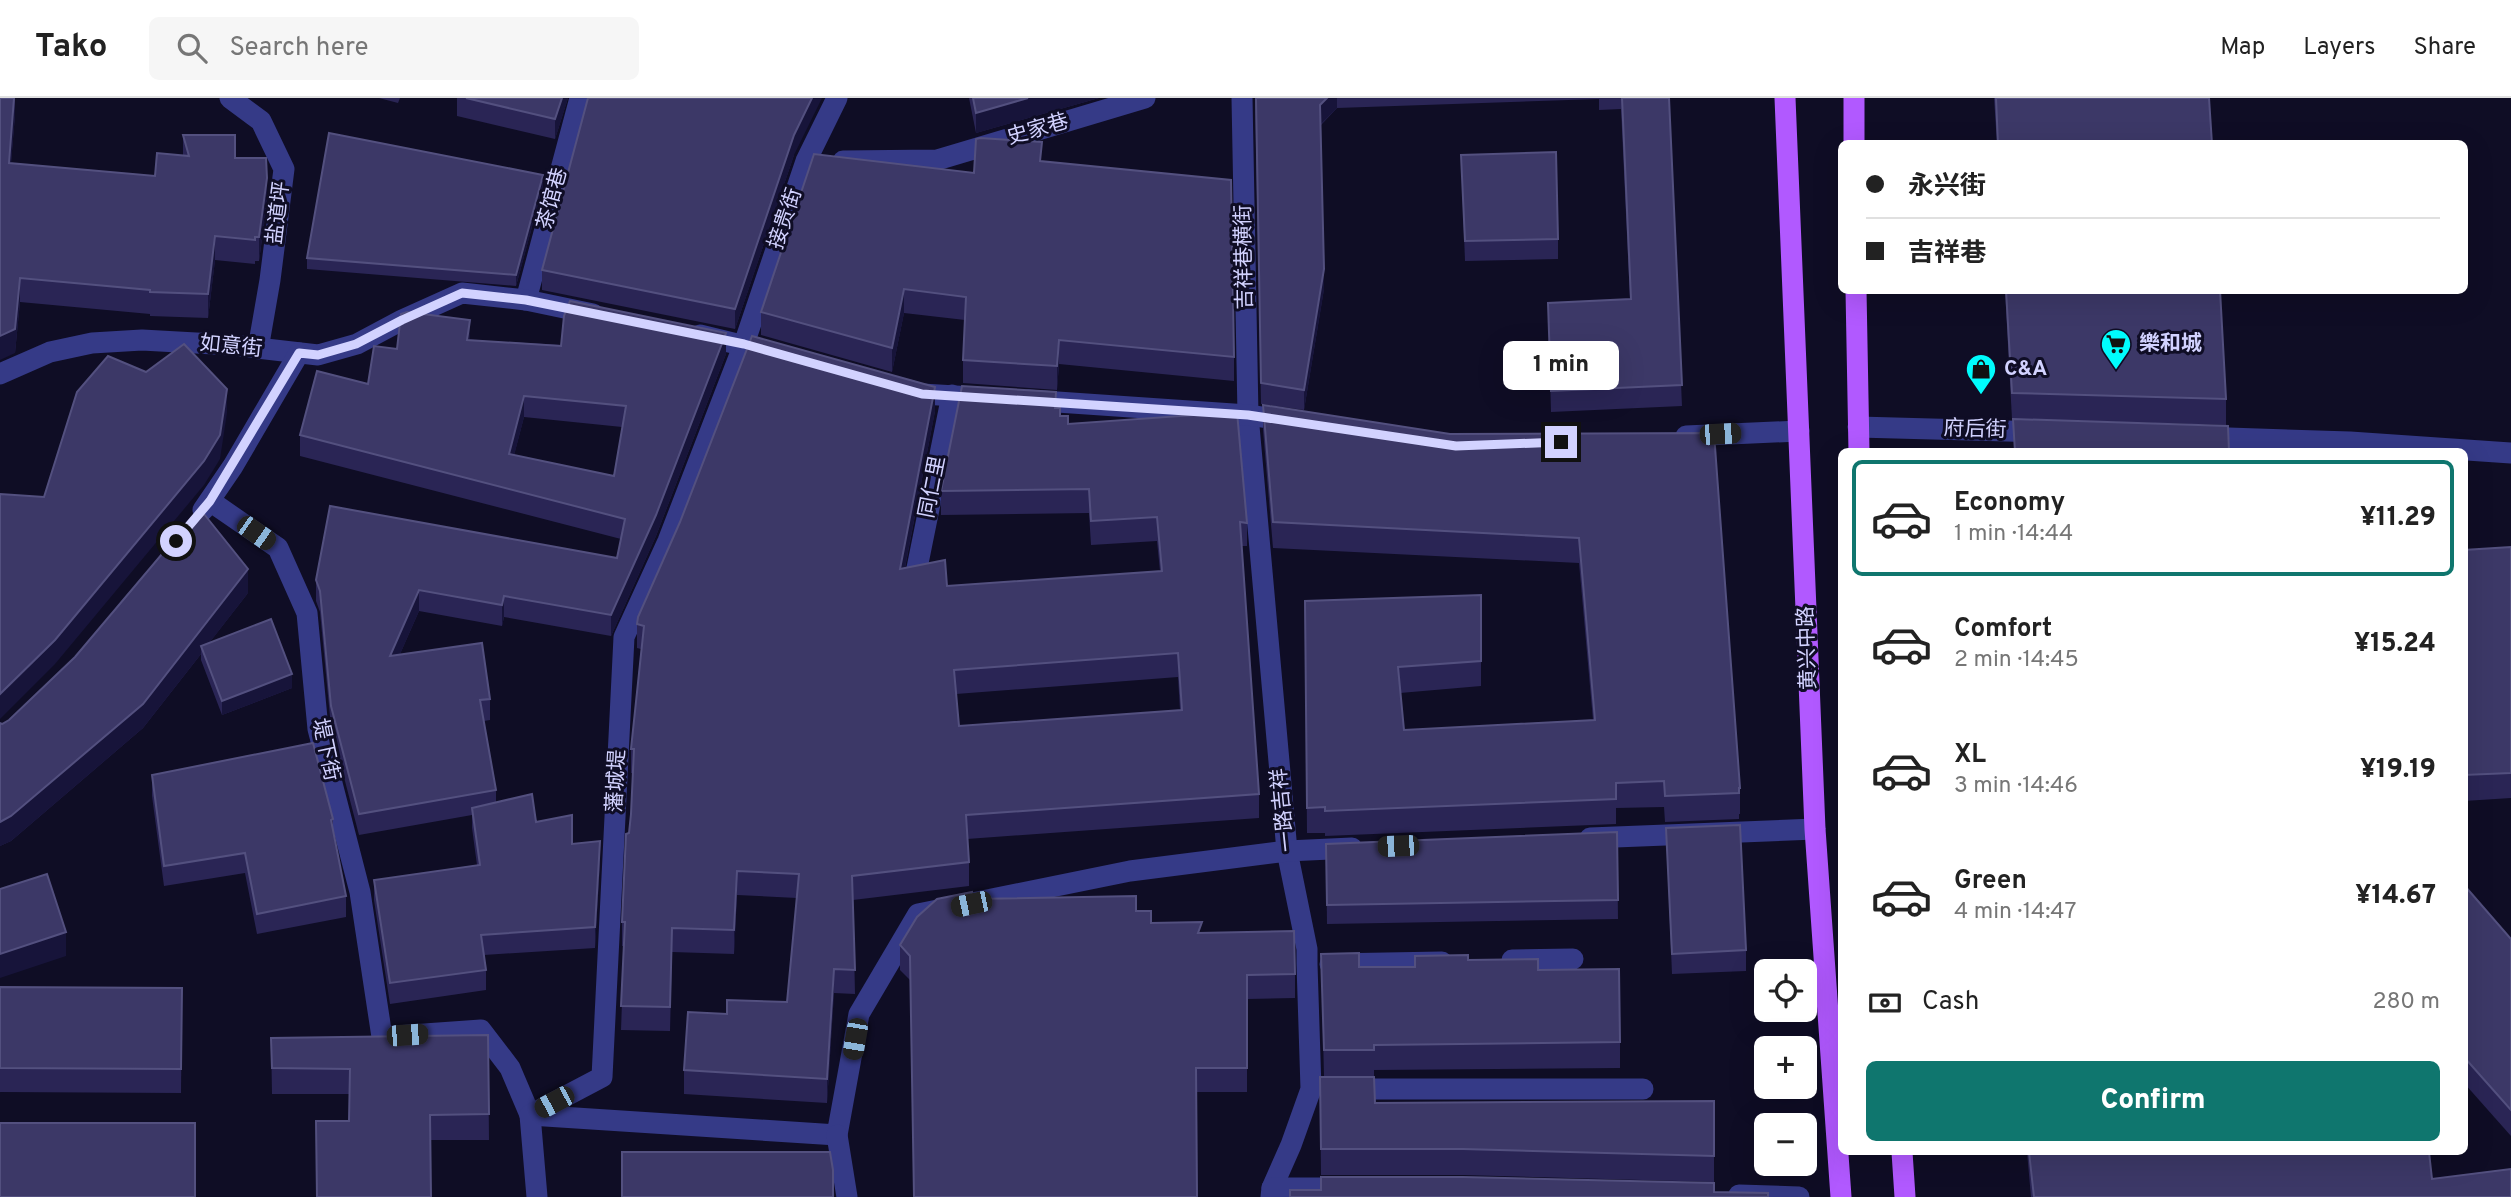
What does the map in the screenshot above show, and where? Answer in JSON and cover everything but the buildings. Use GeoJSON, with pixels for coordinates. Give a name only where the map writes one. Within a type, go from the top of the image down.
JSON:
{"type":"FeatureCollection","features":[{"type":"Feature","properties":{"kind":"main road","name":"黄兴中路"},"geometry":{"type":"LineString","coordinates":[[1785,98],[1815,828],[1838,1154]]}},
{"type":"Feature","properties":{"kind":"main road"},"geometry":{"type":"LineString","coordinates":[[1854,98],[1854,140]]}},
{"type":"Feature","properties":{"kind":"main road"},"geometry":{"type":"LineString","coordinates":[[1856,294],[1859,448]]}},
{"type":"Feature","properties":{"kind":"main road","name":"黄兴中路"},"geometry":{"type":"LineString","coordinates":[[1838,1155],[1841,1197]]}},
{"type":"Feature","properties":{"kind":"main road"},"geometry":{"type":"LineString","coordinates":[[1902,1155],[1905,1197]]}},
{"type":"Feature","properties":{"kind":"street","name":"盐道坪"},"geometry":{"type":"LineString","coordinates":[[230,98],[261,121],[284,169],[258,349]]}},
{"type":"Feature","properties":{"kind":"street","name":"茶馆巷"},"geometry":{"type":"LineString","coordinates":[[526,300],[580,98]]}},
{"type":"Feature","properties":{"kind":"street","name":"接贵街"},"geometry":{"type":"LineString","coordinates":[[744,344],[806,161],[837,98]]}},
{"type":"Feature","properties":{"kind":"street","name":"史家巷"},"geometry":{"type":"LineString","coordinates":[[806,161],[937,160],[1145,98]]}},
{"type":"Feature","properties":{"kind":"street","name":"吉祥巷横街"},"geometry":{"type":"LineString","coordinates":[[1242,98],[1248,415]]}},
{"type":"Feature","properties":{"kind":"street","name":"如意街"},"geometry":{"type":"LineString","coordinates":[[0,374],[50,352],[92,343],[142,340],[318,355],[356,344],[462,293],[526,300],[608,317]]}},
{"type":"Feature","properties":{"kind":"street"},"geometry":{"type":"LineString","coordinates":[[676,331],[744,344],[795,358]]}},
{"type":"Feature","properties":{"kind":"street","name":"藩城堤"},"geometry":{"type":"LineString","coordinates":[[530,1115],[601,1077],[624,637],[668,541],[744,344]]}},
{"type":"Feature","properties":{"kind":"street"},"geometry":{"type":"LineString","coordinates":[[193,521],[210,501],[299,353]]}},
{"type":"Feature","properties":{"kind":"street"},"geometry":{"type":"LineString","coordinates":[[884,383],[922,394],[1248,415],[1304,424]]}},
{"type":"Feature","properties":{"kind":"street","name":"同仁里"},"geometry":{"type":"LineString","coordinates":[[915,578],[952,395]]}},
{"type":"Feature","properties":{"kind":"street","name":"一路吉祥"},"geometry":{"type":"LineString","coordinates":[[1248,415],[1287,851],[1307,948],[1311,1089],[1272,1193]]}},
{"type":"Feature","properties":{"kind":"street","name":"府后街"},"geometry":{"type":"LineString","coordinates":[[1858,427],[2063,433]]}},
{"type":"Feature","properties":{"kind":"street"},"geometry":{"type":"LineString","coordinates":[[1662,437],[1800,431]]}},
{"type":"Feature","properties":{"kind":"street"},"geometry":{"type":"LineString","coordinates":[[2172,437],[2350,442],[2438,448]]}},
{"type":"Feature","properties":{"kind":"street"},"geometry":{"type":"LineString","coordinates":[[2468,450],[2511,453]]}},
{"type":"Feature","properties":{"kind":"street","name":"堤下街"},"geometry":{"type":"LineString","coordinates":[[210,501],[278,548],[307,613],[318,729],[360,892],[382,1037],[481,1030],[510,1068],[530,1115]]}},
{"type":"Feature","properties":{"kind":"street"},"geometry":{"type":"LineString","coordinates":[[1565,839],[1815,828]]}},
{"type":"Feature","properties":{"kind":"street"},"geometry":{"type":"LineString","coordinates":[[847,1197],[838,1135],[859,1014],[918,914],[1130,871],[1287,851],[1371,847]]}},
{"type":"Feature","properties":{"kind":"street"},"geometry":{"type":"LineString","coordinates":[[1489,961],[1573,959]]}},
{"type":"Feature","properties":{"kind":"street"},"geometry":{"type":"LineString","coordinates":[[1307,964],[1461,961]]}},
{"type":"Feature","properties":{"kind":"street"},"geometry":{"type":"LineString","coordinates":[[1311,1089],[1643,1089]]}},
{"type":"Feature","properties":{"kind":"street"},"geometry":{"type":"LineString","coordinates":[[537,1197],[530,1115],[838,1135]]}},
{"type":"Feature","properties":{"kind":"street"},"geometry":{"type":"LineString","coordinates":[[1272,1193],[1367,1188]]}},
{"type":"Feature","properties":{"kind":"street"},"geometry":{"type":"LineString","coordinates":[[1718,1195],[1799,1197]]}},
{"type":"Feature","properties":{"kind":"place","name":"樂和城"},"geometry":{"type":"Point","coordinates":[2116,371]}},
{"type":"Feature","properties":{"kind":"place","name":"C&A"},"geometry":{"type":"Point","coordinates":[1981,396]}},
{"type":"Feature","properties":{"kind":"route"},"geometry":{"type":"LineString","coordinates":[[176,541],[210,501],[233,466],[299,353],[318,355],[356,344],[462,293],[526,300],[744,344],[922,394],[1248,415],[1456,446],[1561,442]]}}]}
